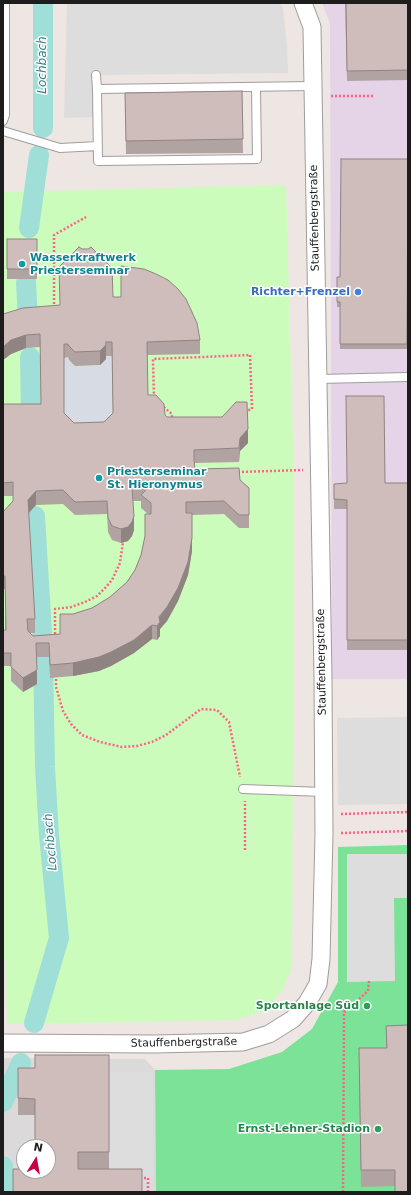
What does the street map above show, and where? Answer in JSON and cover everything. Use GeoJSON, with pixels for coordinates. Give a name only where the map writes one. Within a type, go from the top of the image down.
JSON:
{"type":"FeatureCollection","features":[{"type":"Feature","properties":{"kind":"street","name":"Stauffenbergstraße"},"geometry":{"type":"LineString","coordinates":[[3,1043],[155,1044],[243,1042],[269,1034],[293,1019],[307,1003],[318,984],[321,959],[324,815],[318,380],[312,27],[303,3]]}},
{"type":"Feature","properties":{"kind":"lane"},"geometry":{"type":"LineString","coordinates":[[3,121],[5,115],[5,3]]}},
{"type":"Feature","properties":{"kind":"lane"},"geometry":{"type":"LineString","coordinates":[[96,75],[98,161],[257,159],[256,87]]}},
{"type":"Feature","properties":{"kind":"lane"},"geometry":{"type":"LineString","coordinates":[[97,89],[256,87],[313,91]]}},
{"type":"Feature","properties":{"kind":"lane"},"geometry":{"type":"LineString","coordinates":[[3,131],[60,148],[98,146]]}},
{"type":"Feature","properties":{"kind":"lane"},"geometry":{"type":"LineString","coordinates":[[318,380],[408,378]]}},
{"type":"Feature","properties":{"kind":"lane"},"geometry":{"type":"LineString","coordinates":[[243,789],[323,792]]}},
{"type":"Feature","properties":{"kind":"path"},"geometry":{"type":"LineString","coordinates":[[313,91],[373,96]]}},
{"type":"Feature","properties":{"kind":"path"},"geometry":{"type":"LineString","coordinates":[[54,311],[54,235],[86,216]]}},
{"type":"Feature","properties":{"kind":"path"},"geometry":{"type":"LineString","coordinates":[[250,355],[252,409],[234,415],[221,429],[172,428],[172,414],[154,399],[153,359],[250,355]]}},
{"type":"Feature","properties":{"kind":"path"},"geometry":{"type":"LineString","coordinates":[[234,472],[319,469]]}},
{"type":"Feature","properties":{"kind":"path"},"geometry":{"type":"LineString","coordinates":[[55,641],[55,609],[71,607],[86,602],[97,596],[112,580],[120,563],[123,542]]}},
{"type":"Feature","properties":{"kind":"path"},"geometry":{"type":"LineString","coordinates":[[56,670],[56,687],[63,711],[71,724],[82,735],[100,742],[122,747],[137,746],[152,742],[166,735],[201,709],[217,710],[229,722],[243,789],[245,802],[245,850]]}},
{"type":"Feature","properties":{"kind":"path"},"geometry":{"type":"LineString","coordinates":[[324,815],[408,812]]}},
{"type":"Feature","properties":{"kind":"path"},"geometry":{"type":"LineString","coordinates":[[324,834],[408,831]]}},
{"type":"Feature","properties":{"kind":"path"},"geometry":{"type":"LineString","coordinates":[[343,1192],[344,1012],[368,991],[369,981]]}},
{"type":"Feature","properties":{"kind":"path"},"geometry":{"type":"LineString","coordinates":[[134,1178],[148,1178],[148,1192]]}},
{"type":"Feature","properties":{"kind":"shaded area"},"geometry":{"type":"Polygon","coordinates":[[[67,3],[280,3],[283,8],[288,73],[97,75],[97,117],[64,118],[67,3]]]}},
{"type":"Feature","properties":{"kind":"shaded area"},"geometry":{"type":"Polygon","coordinates":[[[322,3],[408,3],[408,679],[332,679],[330,23],[322,3]]]}},
{"type":"Feature","properties":{"kind":"shaded area"},"geometry":{"type":"Polygon","coordinates":[[[106,356],[112,356],[113,426],[64,426],[64,358],[68,357],[75,366],[100,365],[106,356]]]}},
{"type":"Feature","properties":{"kind":"shaded area"},"geometry":{"type":"Polygon","coordinates":[[[408,717],[408,804],[338,805],[337,718],[408,717]]]}},
{"type":"Feature","properties":{"kind":"shaded area"},"geometry":{"type":"Polygon","coordinates":[[[347,854],[408,854],[408,898],[394,898],[395,981],[347,982],[347,854]]]}},
{"type":"Feature","properties":{"kind":"shaded area"},"geometry":{"type":"Polygon","coordinates":[[[3,1058],[145,1059],[155,1070],[156,1192],[3,1192],[3,1058]]]}},
{"type":"Feature","properties":{"kind":"shaded area"},"geometry":{"type":"Polygon","coordinates":[[[109,1072],[153,1072],[153,1183],[109,1183],[109,1072]]]}},
{"type":"Feature","properties":{"kind":"green space"},"geometry":{"type":"Polygon","coordinates":[[[286,185],[294,484],[292,968],[283,989],[267,1010],[235,1020],[7,1024],[6,960],[3,959],[3,192],[286,185]]]}},
{"type":"Feature","properties":{"kind":"green space","name":"Sportanlage Süd"},"geometry":{"type":"Polygon","coordinates":[[[408,845],[408,1192],[156,1192],[155,1070],[229,1069],[282,1052],[312,1029],[338,982],[338,847],[408,845]]]}},
{"type":"Feature","properties":{"kind":"building"},"geometry":{"type":"Polygon","coordinates":[[[346,3],[408,3],[408,70],[347,71],[346,3]]]}},
{"type":"Feature","properties":{"kind":"building"},"geometry":{"type":"Polygon","coordinates":[[[242,91],[243,139],[126,141],[125,93],[242,91]]]}},
{"type":"Feature","properties":{"kind":"building"},"geometry":{"type":"Polygon","coordinates":[[[341,159],[408,159],[407,344],[340,344],[340,302],[337,302],[337,277],[340,277],[341,159]]]}},
{"type":"Feature","properties":{"kind":"building","name":"Wasserkraftwerk Priesterseminar"},"geometry":{"type":"Polygon","coordinates":[[[7,239],[37,239],[37,269],[7,269],[7,239]]]}},
{"type":"Feature","properties":{"kind":"building","name":"Priesterseminar St. Hieronymus"},"geometry":{"type":"Polygon","coordinates":[[[79,247],[82,249],[88,249],[91,247],[112,268],[113,297],[121,297],[121,266],[144,269],[168,280],[186,299],[197,323],[200,340],[147,342],[148,395],[156,395],[164,404],[165,415],[167,417],[222,417],[236,402],[247,402],[248,429],[240,438],[239,448],[194,450],[194,460],[195,469],[239,468],[240,480],[249,488],[249,515],[239,515],[224,501],[186,502],[186,513],[192,513],[192,538],[188,562],[178,588],[167,607],[159,617],[160,622],[157,626],[152,625],[134,640],[111,652],[99,657],[73,663],[50,665],[49,643],[36,643],[37,670],[23,678],[11,667],[11,653],[3,653],[3,630],[6,630],[5,576],[3,576],[3,512],[13,501],[13,482],[3,483],[3,404],[41,404],[40,334],[26,335],[11,340],[3,347],[3,314],[23,308],[60,305],[59,267],[79,247]],[[106,342],[106,345],[100,351],[75,352],[68,344],[64,344],[64,413],[74,423],[104,422],[113,413],[112,342],[106,342]],[[145,487],[132,488],[134,516],[128,527],[121,529],[112,526],[108,518],[107,501],[75,502],[63,490],[36,491],[28,500],[35,619],[27,619],[28,631],[33,636],[60,634],[60,614],[73,614],[92,608],[110,597],[127,582],[135,570],[141,555],[145,536],[145,514],[151,514],[151,503],[141,495],[146,490],[145,487]]]}},
{"type":"Feature","properties":{"kind":"building"},"geometry":{"type":"Polygon","coordinates":[[[346,396],[384,396],[385,483],[408,483],[408,640],[347,640],[347,500],[334,499],[334,484],[347,483],[346,396]]]}},
{"type":"Feature","properties":{"kind":"building"},"geometry":{"type":"Polygon","coordinates":[[[408,1025],[408,1192],[395,1192],[395,1170],[361,1170],[359,1048],[387,1048],[386,1026],[408,1025]]]}},
{"type":"Feature","properties":{"kind":"building"},"geometry":{"type":"Polygon","coordinates":[[[35,1055],[109,1055],[109,1152],[78,1152],[78,1169],[142,1169],[142,1192],[13,1192],[13,1169],[16,1169],[16,1179],[56,1179],[56,1139],[35,1139],[35,1099],[18,1098],[18,1068],[35,1068],[35,1055]]]}},
{"type":"Feature","properties":{"kind":"waterway","name":"Lochbach"},"geometry":{"type":"LineString","coordinates":[[43,3],[43,128]]}},
{"type":"Feature","properties":{"kind":"waterway","name":"Lochbach"},"geometry":{"type":"LineString","coordinates":[[29,228],[39,155]]}},
{"type":"Feature","properties":{"kind":"waterway","name":"Lochbach"},"geometry":{"type":"LineString","coordinates":[[26,282],[28,321]]}},
{"type":"Feature","properties":{"kind":"waterway","name":"Lochbach"},"geometry":{"type":"LineString","coordinates":[[30,357],[31,418]]}},
{"type":"Feature","properties":{"kind":"waterway","name":"Lochbach"},"geometry":{"type":"LineString","coordinates":[[35,516],[43,649]]}},
{"type":"Feature","properties":{"kind":"waterway","name":"Lochbach"},"geometry":{"type":"LineString","coordinates":[[34,1023],[59,938],[49,835],[45,767],[43,657]]}},
{"type":"Feature","properties":{"kind":"waterway","name":"Lochbach"},"geometry":{"type":"LineString","coordinates":[[3,1102],[21,1063]]}},
{"type":"Feature","properties":{"kind":"waterway","name":"Lochbach"},"geometry":{"type":"LineString","coordinates":[[3,1166],[4,1192]]}},
{"type":"Feature","properties":{"kind":"place","name":"Wasserkraftwerk Priesterseminar"},"geometry":{"type":"Point","coordinates":[22,264]}},
{"type":"Feature","properties":{"kind":"place","name":"Richter+Frenzel"},"geometry":{"type":"Point","coordinates":[358,292]}},
{"type":"Feature","properties":{"kind":"place","name":"Priesterseminar St. Hieronymus"},"geometry":{"type":"Point","coordinates":[99,478]}},
{"type":"Feature","properties":{"kind":"place","name":"Sportanlage Süd"},"geometry":{"type":"Point","coordinates":[367,1006]}},
{"type":"Feature","properties":{"kind":"place","name":"Ernst-Lehner-Stadion"},"geometry":{"type":"Point","coordinates":[378,1129]}}]}
